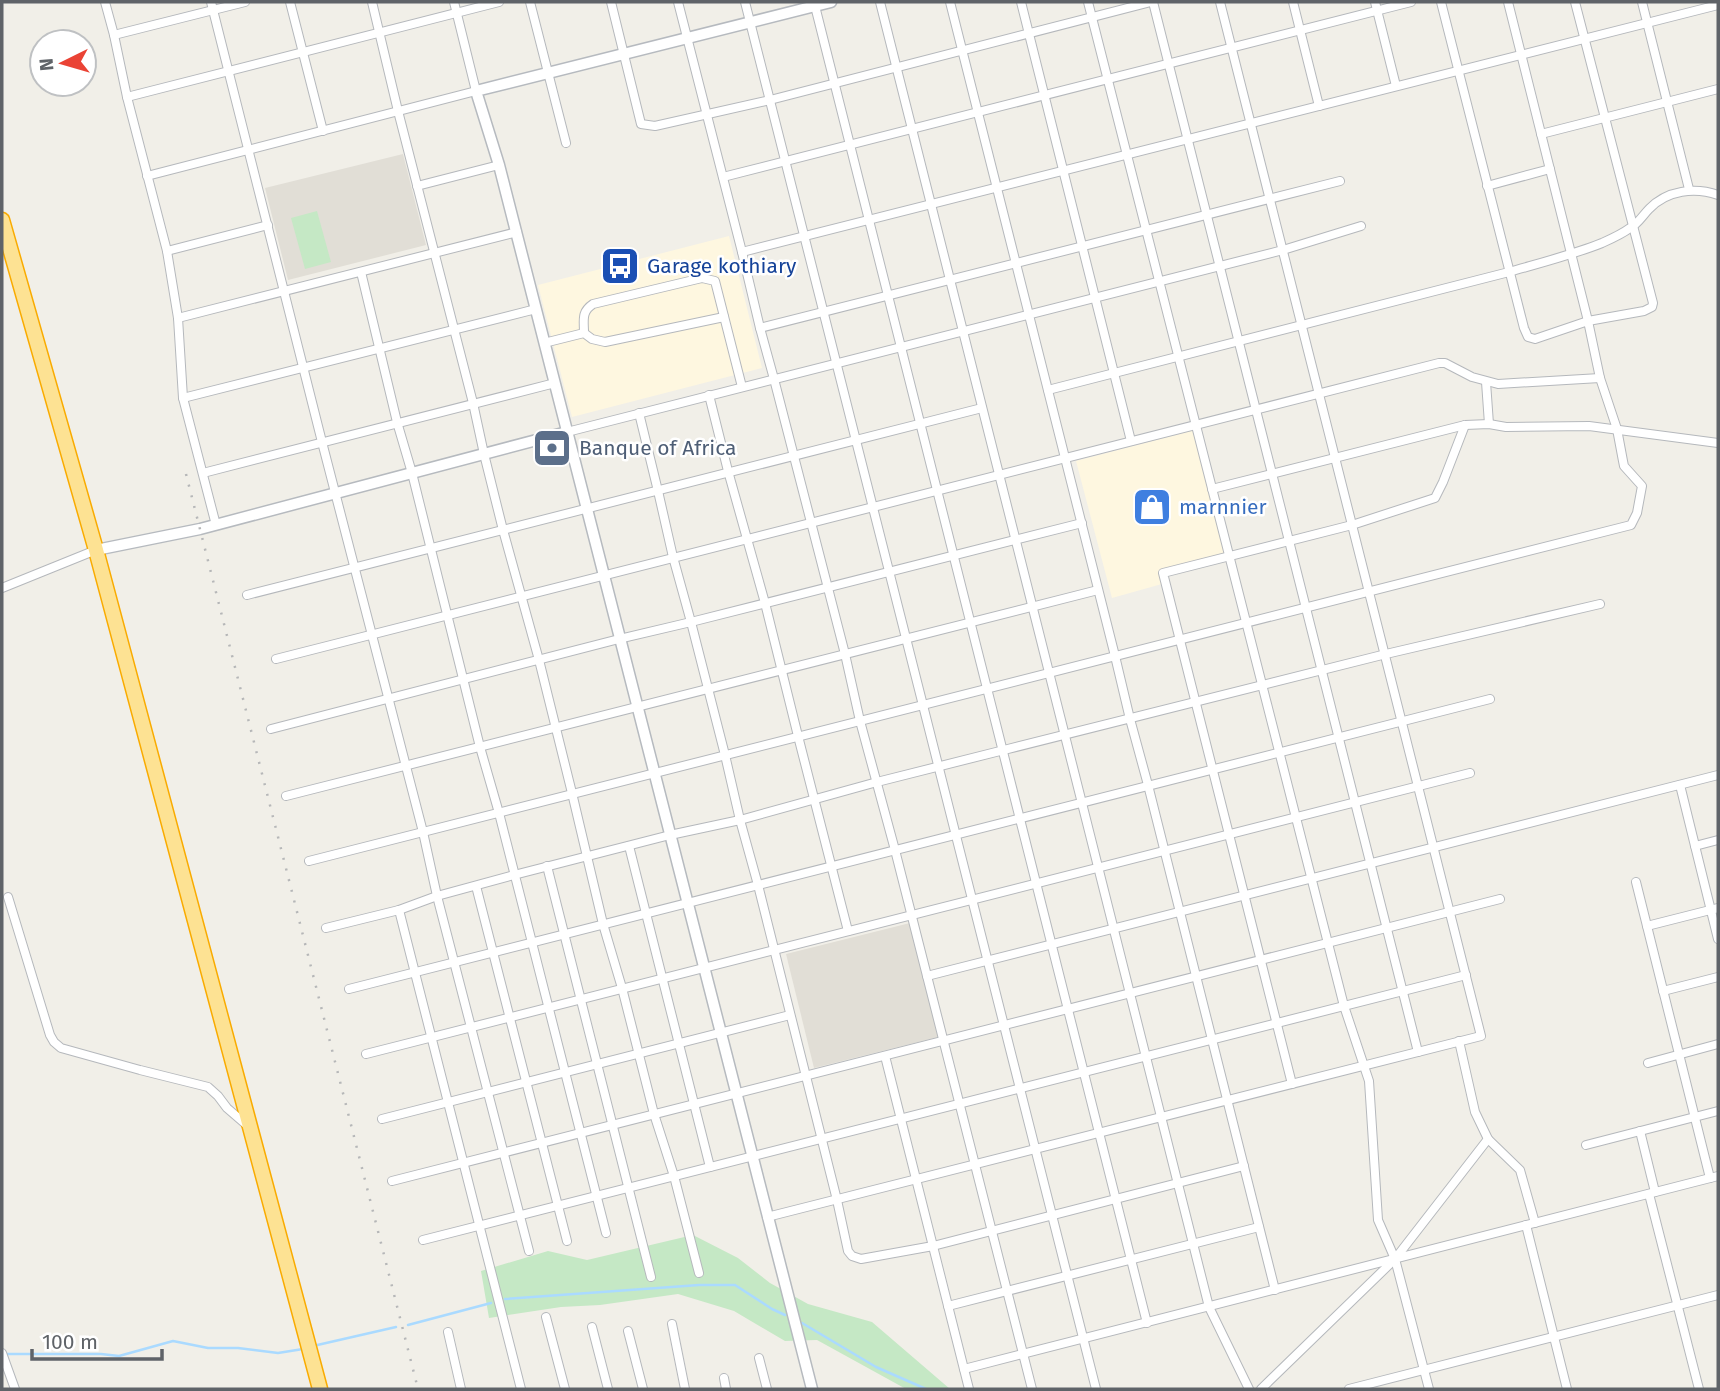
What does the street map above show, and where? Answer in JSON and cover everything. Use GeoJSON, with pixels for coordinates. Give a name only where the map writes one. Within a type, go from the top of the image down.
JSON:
{"type":"FeatureCollection","features":[{"type":"Feature","properties":{"kind":"highway"},"geometry":{"type":"LineString","coordinates":[[2,220],[96,550],[320,1389]]}},
{"type":"Feature","properties":{"kind":"main road"},"geometry":{"type":"LineString","coordinates":[[811,1389],[517,232],[476,91],[814,4],[831,2]]}},
{"type":"Feature","properties":{"kind":"main road"},"geometry":{"type":"LineString","coordinates":[[96,550],[216,525],[567,432]]}},
{"type":"Feature","properties":{"kind":"street"},"geometry":{"type":"LineString","coordinates":[[105,2],[167,251],[178,318],[183,398],[216,525]]}},
{"type":"Feature","properties":{"kind":"street"},"geometry":{"type":"LineString","coordinates":[[114,35],[212,6],[245,2]]}},
{"type":"Feature","properties":{"kind":"street"},"geometry":{"type":"LineString","coordinates":[[290,2],[323,131]]}},
{"type":"Feature","properties":{"kind":"street"},"geometry":{"type":"LineString","coordinates":[[372,2],[603,924],[699,1273]]}},
{"type":"Feature","properties":{"kind":"street"},"geometry":{"type":"LineString","coordinates":[[147,176],[476,91],[454,2]]}},
{"type":"Feature","properties":{"kind":"street"},"geometry":{"type":"LineString","coordinates":[[127,97],[499,2]]}},
{"type":"Feature","properties":{"kind":"street"},"geometry":{"type":"LineString","coordinates":[[530,2],[566,143]]}},
{"type":"Feature","properties":{"kind":"street"},"geometry":{"type":"LineString","coordinates":[[611,2],[641,124],[655,126],[770,100],[1152,2],[1418,1052]]}},
{"type":"Feature","properties":{"kind":"street"},"geometry":{"type":"LineString","coordinates":[[678,2],[1032,1389]]}},
{"type":"Feature","properties":{"kind":"street"},"geometry":{"type":"LineString","coordinates":[[746,2],[1096,1389]]}},
{"type":"Feature","properties":{"kind":"street"},"geometry":{"type":"LineString","coordinates":[[880,2],[1209,1307],[1249,1389]]}},
{"type":"Feature","properties":{"kind":"street"},"geometry":{"type":"LineString","coordinates":[[950,2],[1275,1290]]}},
{"type":"Feature","properties":{"kind":"street"},"geometry":{"type":"LineString","coordinates":[[1021,2],[1131,441]]}},
{"type":"Feature","properties":{"kind":"street"},"geometry":{"type":"LineString","coordinates":[[1088,2],[1344,1006],[1369,1081],[1378,1220],[1395,1259],[1429,1389]]}},
{"type":"Feature","properties":{"kind":"street"},"geometry":{"type":"LineString","coordinates":[[768,1217],[1481,1036],[1220,2]]}},
{"type":"Feature","properties":{"kind":"street"},"geometry":{"type":"LineString","coordinates":[[1293,2],[1319,106]]}},
{"type":"Feature","properties":{"kind":"street"},"geometry":{"type":"LineString","coordinates":[[723,177],[1300,30],[1376,6],[1411,2]]}},
{"type":"Feature","properties":{"kind":"street"},"geometry":{"type":"LineString","coordinates":[[1441,2],[1509,272],[1528,337],[1535,339],[1588,321],[1644,311],[1652,307],[1652,297],[1575,2]]}},
{"type":"Feature","properties":{"kind":"street"},"geometry":{"type":"LineString","coordinates":[[309,861],[1631,525],[1637,513],[1642,486],[1624,466],[1617,429],[1600,378],[1572,254],[1508,2]]}},
{"type":"Feature","properties":{"kind":"street"},"geometry":{"type":"LineString","coordinates":[[1642,2],[1689,189]]}},
{"type":"Feature","properties":{"kind":"street"},"geometry":{"type":"LineString","coordinates":[[814,4],[1147,1323]]}},
{"type":"Feature","properties":{"kind":"street"},"geometry":{"type":"LineString","coordinates":[[742,252],[1718,5]]}},
{"type":"Feature","properties":{"kind":"street"},"geometry":{"type":"LineString","coordinates":[[212,6],[529,1251]]}},
{"type":"Feature","properties":{"kind":"street"},"geometry":{"type":"LineString","coordinates":[[1376,6],[1396,86]]}},
{"type":"Feature","properties":{"kind":"street"},"geometry":{"type":"LineString","coordinates":[[1541,134],[1718,89]]}},
{"type":"Feature","properties":{"kind":"street"},"geometry":{"type":"LineString","coordinates":[[417,186],[499,165]]}},
{"type":"Feature","properties":{"kind":"street"},"geometry":{"type":"LineString","coordinates":[[1488,186],[1550,169]]}},
{"type":"Feature","properties":{"kind":"street"},"geometry":{"type":"LineString","coordinates":[[760,328],[1340,181]]}},
{"type":"Feature","properties":{"kind":"street"},"geometry":{"type":"LineString","coordinates":[[1048,390],[1572,254],[1603,243],[1632,228],[1657,202],[1689,189],[1718,195]]}},
{"type":"Feature","properties":{"kind":"street"},"geometry":{"type":"LineString","coordinates":[[167,251],[268,225]]}},
{"type":"Feature","properties":{"kind":"street"},"geometry":{"type":"LineString","coordinates":[[567,432],[1283,250],[1361,226]]}},
{"type":"Feature","properties":{"kind":"street"},"geometry":{"type":"LineString","coordinates":[[178,318],[517,232]]}},
{"type":"Feature","properties":{"kind":"street"},"geometry":{"type":"LineString","coordinates":[[360,272],[606,1233]]}},
{"type":"Feature","properties":{"kind":"street"},"geometry":{"type":"LineString","coordinates":[[584,333],[583,314],[593,304],[702,278],[715,281],[742,387]]}},
{"type":"Feature","properties":{"kind":"street"},"geometry":{"type":"LineString","coordinates":[[183,398],[536,309]]}},
{"type":"Feature","properties":{"kind":"street"},"geometry":{"type":"LineString","coordinates":[[584,333],[592,339],[605,342],[724,317]]}},
{"type":"Feature","properties":{"kind":"street"},"geometry":{"type":"LineString","coordinates":[[544,343],[584,333]]}},
{"type":"Feature","properties":{"kind":"street"},"geometry":{"type":"LineString","coordinates":[[276,659],[1439,363],[1446,363],[1486,382],[1510,384],[1600,378]]}},
{"type":"Feature","properties":{"kind":"street"},"geometry":{"type":"LineString","coordinates":[[1486,382],[1489,424]]}},
{"type":"Feature","properties":{"kind":"street"},"geometry":{"type":"LineString","coordinates":[[203,473],[555,383]]}},
{"type":"Feature","properties":{"kind":"street"},"geometry":{"type":"LineString","coordinates":[[709,395],[848,931]]}},
{"type":"Feature","properties":{"kind":"street"},"geometry":{"type":"LineString","coordinates":[[247,595],[982,408]]}},
{"type":"Feature","properties":{"kind":"street"},"geometry":{"type":"LineString","coordinates":[[639,414],[848,1251],[852,1256],[861,1259],[933,1246],[1244,1167]]}},
{"type":"Feature","properties":{"kind":"street"},"geometry":{"type":"LineString","coordinates":[[1212,489],[1465,425],[1563,425],[1617,429],[1718,443]]}},
{"type":"Feature","properties":{"kind":"street"},"geometry":{"type":"LineString","coordinates":[[1292,1084],[1163,573],[1352,525],[1435,498],[1465,425]]}},
{"type":"Feature","properties":{"kind":"street"},"geometry":{"type":"LineString","coordinates":[[271,729],[1082,523]]}},
{"type":"Feature","properties":{"kind":"street"},"geometry":{"type":"LineString","coordinates":[[2,588],[96,550]]}},
{"type":"Feature","properties":{"kind":"street"},"geometry":{"type":"LineString","coordinates":[[286,796],[1098,590]]}},
{"type":"Feature","properties":{"kind":"street"},"geometry":{"type":"LineString","coordinates":[[326,928],[399,910],[437,896],[513,875],[740,820],[877,782],[1385,654],[1600,604]]}},
{"type":"Feature","properties":{"kind":"street"},"geometry":{"type":"LineString","coordinates":[[349,989],[1490,699]]}},
{"type":"Feature","properties":{"kind":"street"},"geometry":{"type":"LineString","coordinates":[[366,1054],[1471,773]]}},
{"type":"Feature","properties":{"kind":"street"},"geometry":{"type":"LineString","coordinates":[[927,976],[1718,775]]}},
{"type":"Feature","properties":{"kind":"street"},"geometry":{"type":"LineString","coordinates":[[1680,785],[1695,846],[1715,909],[1718,939]]}},
{"type":"Feature","properties":{"kind":"street"},"geometry":{"type":"LineString","coordinates":[[1695,846],[1718,840]]}},
{"type":"Feature","properties":{"kind":"street"},"geometry":{"type":"LineString","coordinates":[[629,846],[710,1167]]}},
{"type":"Feature","properties":{"kind":"street"},"geometry":{"type":"LineString","coordinates":[[547,866],[651,1277]]}},
{"type":"Feature","properties":{"kind":"street"},"geometry":{"type":"LineString","coordinates":[[964,1369],[1714,1177],[1695,1117],[1636,882]]}},
{"type":"Feature","properties":{"kind":"street"},"geometry":{"type":"LineString","coordinates":[[476,886],[567,1241]]}},
{"type":"Feature","properties":{"kind":"street"},"geometry":{"type":"LineString","coordinates":[[8,897],[54,1042],[61,1048],[208,1087],[226,1108],[250,1128]]}},
{"type":"Feature","properties":{"kind":"street"},"geometry":{"type":"LineString","coordinates":[[392,1181],[1500,899]]}},
{"type":"Feature","properties":{"kind":"street"},"geometry":{"type":"LineString","coordinates":[[1647,926],[1715,909]]}},
{"type":"Feature","properties":{"kind":"street"},"geometry":{"type":"LineString","coordinates":[[399,910],[521,1389]]}},
{"type":"Feature","properties":{"kind":"street"},"geometry":{"type":"LineString","coordinates":[[423,1240],[1466,975]]}},
{"type":"Feature","properties":{"kind":"street"},"geometry":{"type":"LineString","coordinates":[[1663,991],[1718,977]]}},
{"type":"Feature","properties":{"kind":"street"},"geometry":{"type":"LineString","coordinates":[[382,1119],[790,1015]]}},
{"type":"Feature","properties":{"kind":"street"},"geometry":{"type":"LineString","coordinates":[[1459,1041],[1475,1112],[1488,1139],[1520,1170],[1567,1389]]}},
{"type":"Feature","properties":{"kind":"street"},"geometry":{"type":"LineString","coordinates":[[1648,1062],[1718,1044]]}},
{"type":"Feature","properties":{"kind":"street"},"geometry":{"type":"LineString","coordinates":[[885,1056],[969,1389]]}},
{"type":"Feature","properties":{"kind":"street"},"geometry":{"type":"LineString","coordinates":[[1586,1145],[1718,1111]]}},
{"type":"Feature","properties":{"kind":"street"},"geometry":{"type":"LineString","coordinates":[[1640,1131],[1652,1193],[1699,1389]]}},
{"type":"Feature","properties":{"kind":"street"},"geometry":{"type":"LineString","coordinates":[[1261,1389],[1395,1259],[1488,1139]]}},
{"type":"Feature","properties":{"kind":"street"},"geometry":{"type":"LineString","coordinates":[[948,1306],[1259,1227]]}},
{"type":"Feature","properties":{"kind":"street"},"geometry":{"type":"LineString","coordinates":[[1349,1389],[1718,1295]]}},
{"type":"Feature","properties":{"kind":"street"},"geometry":{"type":"LineString","coordinates":[[546,1317],[565,1389]]}},
{"type":"Feature","properties":{"kind":"street"},"geometry":{"type":"LineString","coordinates":[[671,1324],[685,1389]]}},
{"type":"Feature","properties":{"kind":"street"},"geometry":{"type":"LineString","coordinates":[[592,1327],[607,1389]]}},
{"type":"Feature","properties":{"kind":"street"},"geometry":{"type":"LineString","coordinates":[[628,1331],[643,1389]]}},
{"type":"Feature","properties":{"kind":"street"},"geometry":{"type":"LineString","coordinates":[[448,1332],[461,1389]]}},
{"type":"Feature","properties":{"kind":"street"},"geometry":{"type":"LineString","coordinates":[[2,1353],[15,1389]]}},
{"type":"Feature","properties":{"kind":"street"},"geometry":{"type":"LineString","coordinates":[[759,1359],[767,1389]]}},
{"type":"Feature","properties":{"kind":"street"},"geometry":{"type":"LineString","coordinates":[[723,1378],[726,1389]]}},
{"type":"Feature","properties":{"kind":"shaded area"},"geometry":{"type":"Polygon","coordinates":[[[403,154],[426,245],[288,280],[265,188],[403,154]]]}},
{"type":"Feature","properties":{"kind":"shaded area"},"geometry":{"type":"Polygon","coordinates":[[[729,236],[762,368],[572,417],[538,285],[729,236]]]}},
{"type":"Feature","properties":{"kind":"shaded area","name":"marnnier"},"geometry":{"type":"Polygon","coordinates":[[[1195,430],[1227,553],[1166,570],[1169,582],[1112,598],[1076,461],[1195,430]]]}},
{"type":"Feature","properties":{"kind":"shaded area"},"geometry":{"type":"Polygon","coordinates":[[[910,923],[938,1037],[814,1068],[786,954],[910,923]]]}},
{"type":"Feature","properties":{"kind":"green space"},"geometry":{"type":"Polygon","coordinates":[[[317,211],[331,262],[305,269],[291,218],[317,211]]]}},
{"type":"Feature","properties":{"kind":"green space"},"geometry":{"type":"Polygon","coordinates":[[[693,1235],[738,1258],[770,1283],[808,1304],[872,1322],[950,1389],[906,1389],[817,1340],[785,1341],[734,1311],[678,1294],[489,1318],[481,1271],[548,1251],[587,1260],[693,1235]]]}},
{"type":"Feature","properties":{"kind":"waterway"},"geometry":{"type":"LineString","coordinates":[[505,1299],[699,1285],[735,1285],[785,1315]]}},
{"type":"Feature","properties":{"kind":"waterway"},"geometry":{"type":"LineString","coordinates":[[408,1325],[491,1303]]}},
{"type":"Feature","properties":{"kind":"waterway"},"geometry":{"type":"LineString","coordinates":[[802,1323],[876,1367],[926,1389]]}},
{"type":"Feature","properties":{"kind":"waterway"},"geometry":{"type":"LineString","coordinates":[[313,1346],[396,1327]]}},
{"type":"Feature","properties":{"kind":"waterway"},"geometry":{"type":"LineString","coordinates":[[5,1354],[119,1356],[173,1341],[208,1348],[238,1348],[278,1353],[303,1349]]}},
{"type":"Feature","properties":{"kind":"railway"},"geometry":{"type":"LineString","coordinates":[[186,474],[418,1389]]}},
{"type":"Feature","properties":{"kind":"place","name":"Garage kothiary"},"geometry":{"type":"Point","coordinates":[620,266]}},
{"type":"Feature","properties":{"kind":"place","name":"Banque of Africa"},"geometry":{"type":"Point","coordinates":[552,448]}},
{"type":"Feature","properties":{"kind":"place","name":"marnnier"},"geometry":{"type":"Point","coordinates":[1152,507]}}]}
